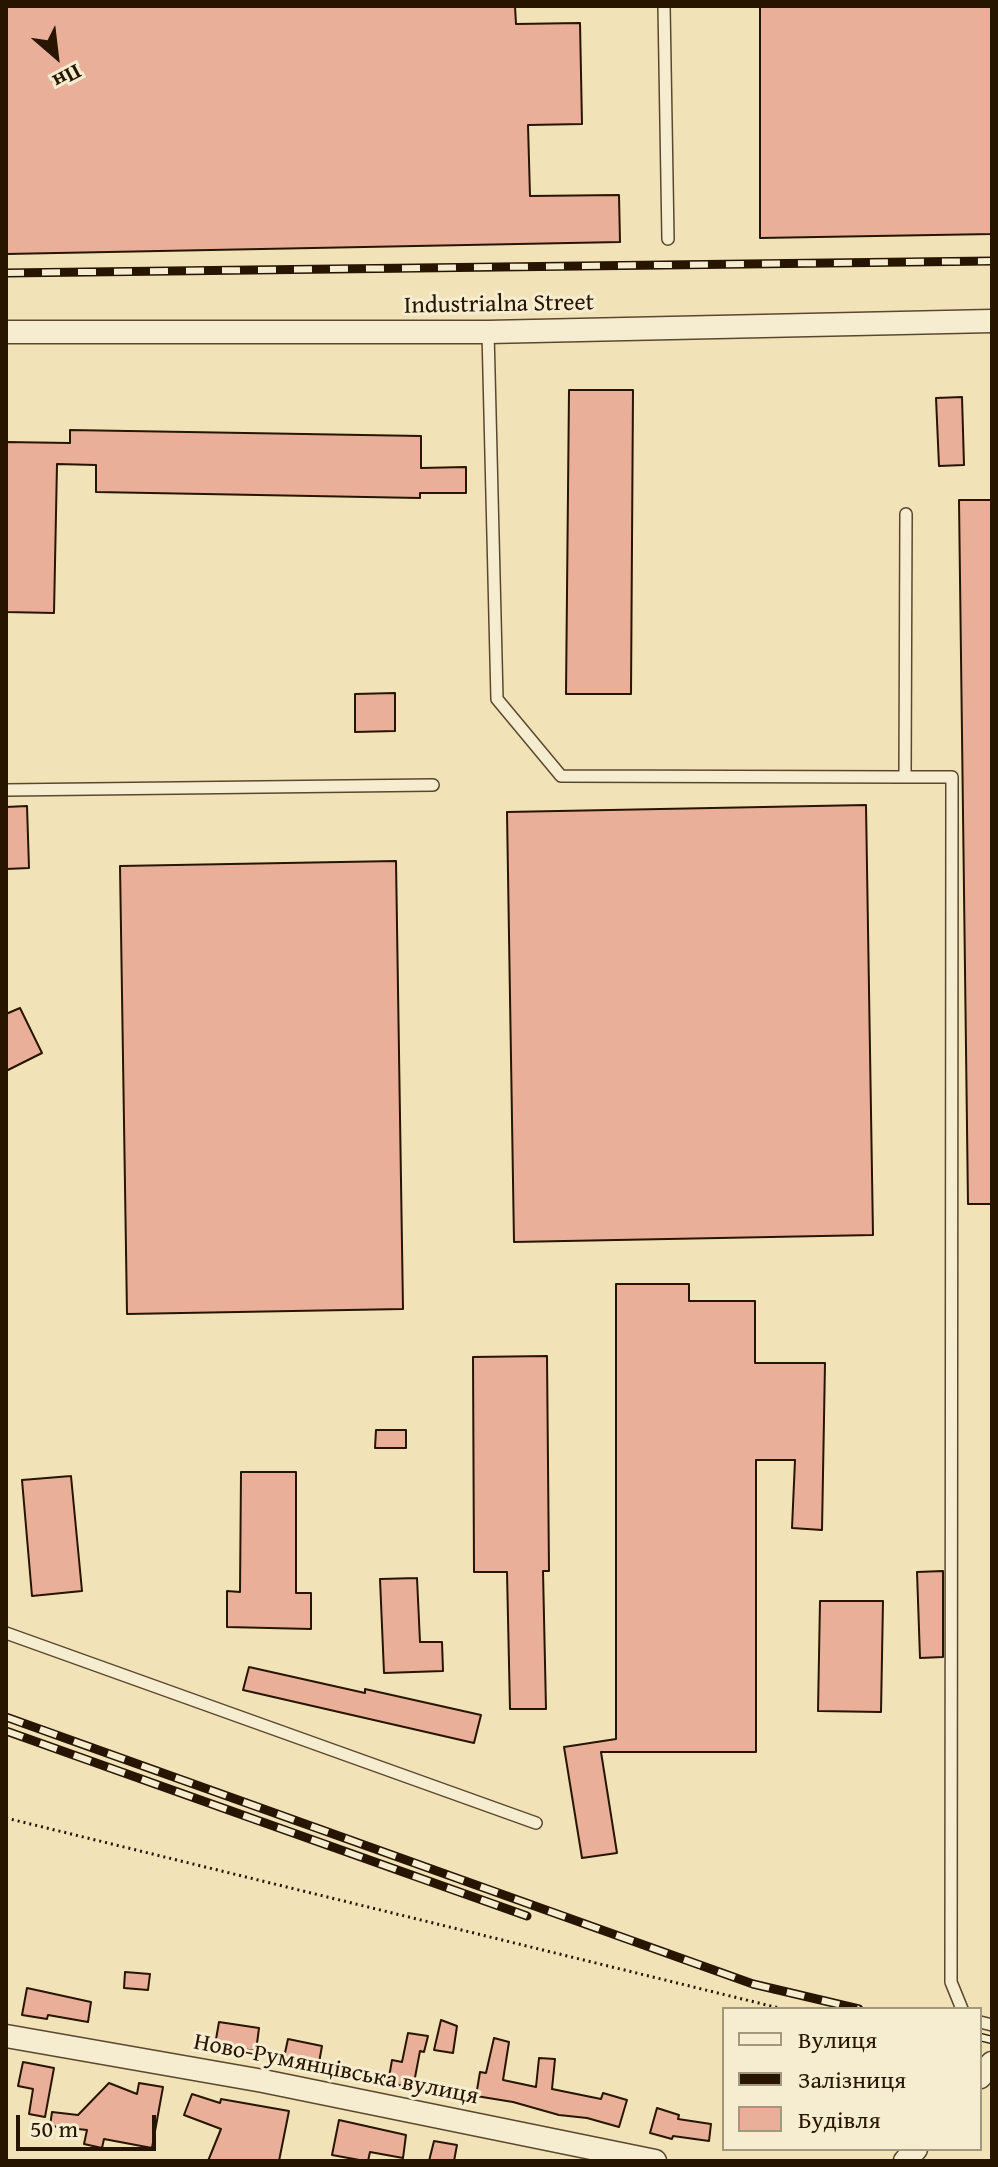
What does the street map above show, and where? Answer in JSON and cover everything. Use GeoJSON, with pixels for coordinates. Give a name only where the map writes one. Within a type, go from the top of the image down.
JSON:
{"type":"FeatureCollection","features":[{"type":"Feature","properties":{"kind":"street","name":"Industrialna Street"},"geometry":{"type":"LineString","coordinates":[[6,332],[488,332],[992,321]]}},
{"type":"Feature","properties":{"kind":"street","name":"Ново-Румянцівська вулиця"},"geometry":{"type":"LineString","coordinates":[[6,2036],[263,2081],[655,2161]]}},
{"type":"Feature","properties":{"kind":"lane"},"geometry":{"type":"LineString","coordinates":[[664,6],[668,239]]}},
{"type":"Feature","properties":{"kind":"lane"},"geometry":{"type":"LineString","coordinates":[[488,332],[497,699],[561,776],[952,777],[951,1982],[961,2007]]}},
{"type":"Feature","properties":{"kind":"lane"},"geometry":{"type":"LineString","coordinates":[[905,777],[906,514]]}},
{"type":"Feature","properties":{"kind":"lane"},"geometry":{"type":"LineString","coordinates":[[6,790],[433,785]]}},
{"type":"Feature","properties":{"kind":"lane"},"geometry":{"type":"LineString","coordinates":[[6,1633],[536,1823]]}},
{"type":"Feature","properties":{"kind":"path"},"geometry":{"type":"LineString","coordinates":[[6,1818],[775,2007]]}},
{"type":"Feature","properties":{"kind":"building"},"geometry":{"type":"Polygon","coordinates":[[[6,6],[515,6],[516,24],[580,23],[582,124],[528,125],[530,196],[619,195],[620,242],[6,254],[6,6]]]}},
{"type":"Feature","properties":{"kind":"building"},"geometry":{"type":"Polygon","coordinates":[[[760,6],[992,6],[992,234],[760,238],[760,6]]]}},
{"type":"Feature","properties":{"kind":"building"},"geometry":{"type":"Polygon","coordinates":[[[569,390],[633,390],[631,694],[566,694],[569,390]]]}},
{"type":"Feature","properties":{"kind":"building"},"geometry":{"type":"Polygon","coordinates":[[[962,397],[964,465],[939,466],[936,398],[962,397]]]}},
{"type":"Feature","properties":{"kind":"building"},"geometry":{"type":"Polygon","coordinates":[[[70,430],[421,436],[421,468],[466,467],[466,493],[420,493],[420,498],[96,492],[96,465],[57,464],[54,613],[6,612],[6,442],[70,443],[70,430]]]}},
{"type":"Feature","properties":{"kind":"building"},"geometry":{"type":"Polygon","coordinates":[[[959,500],[992,500],[992,1204],[968,1204],[959,500]]]}},
{"type":"Feature","properties":{"kind":"building"},"geometry":{"type":"Polygon","coordinates":[[[395,693],[395,731],[355,732],[355,694],[395,693]]]}},
{"type":"Feature","properties":{"kind":"building"},"geometry":{"type":"Polygon","coordinates":[[[866,805],[873,1235],[514,1242],[507,812],[866,805]]]}},
{"type":"Feature","properties":{"kind":"building"},"geometry":{"type":"Polygon","coordinates":[[[27,806],[29,868],[6,869],[6,807],[27,806]]]}},
{"type":"Feature","properties":{"kind":"building"},"geometry":{"type":"Polygon","coordinates":[[[396,861],[403,1309],[127,1314],[120,866],[396,861]]]}},
{"type":"Feature","properties":{"kind":"building"},"geometry":{"type":"Polygon","coordinates":[[[20,1008],[42,1053],[6,1071],[6,1014],[20,1008]]]}},
{"type":"Feature","properties":{"kind":"building"},"geometry":{"type":"Polygon","coordinates":[[[616,1284],[689,1284],[689,1301],[755,1301],[755,1363],[825,1363],[822,1530],[792,1528],[795,1460],[756,1460],[756,1752],[601,1752],[617,1853],[582,1858],[564,1747],[616,1739],[616,1284]]]}},
{"type":"Feature","properties":{"kind":"building"},"geometry":{"type":"Polygon","coordinates":[[[547,1356],[549,1571],[543,1571],[546,1709],[510,1709],[507,1572],[474,1572],[473,1357],[547,1356]]]}},
{"type":"Feature","properties":{"kind":"building"},"geometry":{"type":"Polygon","coordinates":[[[376,1430],[406,1430],[406,1448],[375,1448],[376,1430]]]}},
{"type":"Feature","properties":{"kind":"building"},"geometry":{"type":"Polygon","coordinates":[[[241,1472],[296,1472],[296,1593],[311,1593],[311,1629],[227,1627],[227,1591],[240,1592],[241,1472]]]}},
{"type":"Feature","properties":{"kind":"building"},"geometry":{"type":"Polygon","coordinates":[[[71,1476],[82,1591],[32,1596],[22,1480],[71,1476]]]}},
{"type":"Feature","properties":{"kind":"building"},"geometry":{"type":"Polygon","coordinates":[[[943,1571],[943,1657],[920,1658],[917,1572],[943,1571]]]}},
{"type":"Feature","properties":{"kind":"building"},"geometry":{"type":"Polygon","coordinates":[[[417,1578],[420,1642],[442,1642],[443,1671],[384,1673],[380,1579],[417,1578]]]}},
{"type":"Feature","properties":{"kind":"building"},"geometry":{"type":"Polygon","coordinates":[[[820,1601],[883,1601],[881,1712],[818,1711],[820,1601]]]}},
{"type":"Feature","properties":{"kind":"building"},"geometry":{"type":"Polygon","coordinates":[[[249,1667],[481,1715],[474,1743],[243,1690],[249,1667]]]}},
{"type":"Feature","properties":{"kind":"building"},"geometry":{"type":"Polygon","coordinates":[[[125,1972],[150,1974],[148,1990],[124,1988],[125,1972]]]}},
{"type":"Feature","properties":{"kind":"building"},"geometry":{"type":"Polygon","coordinates":[[[27,1988],[91,2002],[88,2022],[48,2015],[47,2019],[22,2015],[27,1988]]]}},
{"type":"Feature","properties":{"kind":"building"},"geometry":{"type":"Polygon","coordinates":[[[441,2020],[457,2026],[453,2053],[434,2050],[441,2020]]]}},
{"type":"Feature","properties":{"kind":"building"},"geometry":{"type":"Polygon","coordinates":[[[219,2022],[259,2028],[256,2051],[215,2045],[219,2022]]]}},
{"type":"Feature","properties":{"kind":"building"},"geometry":{"type":"Polygon","coordinates":[[[408,2033],[428,2036],[424,2052],[420,2051],[413,2088],[388,2083],[392,2060],[402,2062],[408,2033]]]}},
{"type":"Feature","properties":{"kind":"building"},"geometry":{"type":"Polygon","coordinates":[[[494,2038],[509,2042],[503,2080],[536,2087],[539,2058],[555,2059],[552,2089],[601,2099],[603,2093],[627,2100],[619,2127],[476,2096],[480,2072],[486,2073],[494,2038]]]}},
{"type":"Feature","properties":{"kind":"building"},"geometry":{"type":"Polygon","coordinates":[[[288,2039],[322,2046],[318,2068],[283,2062],[288,2039]]]}},
{"type":"Feature","properties":{"kind":"building"},"geometry":{"type":"Polygon","coordinates":[[[23,2062],[54,2068],[45,2117],[29,2114],[33,2089],[18,2086],[23,2062]]]}},
{"type":"Feature","properties":{"kind":"building"},"geometry":{"type":"Polygon","coordinates":[[[109,2083],[137,2094],[139,2083],[163,2087],[152,2148],[104,2139],[102,2148],[84,2144],[87,2130],[50,2126],[52,2112],[78,2115],[109,2083]]]}},
{"type":"Feature","properties":{"kind":"building"},"geometry":{"type":"Polygon","coordinates":[[[192,2094],[220,2103],[221,2099],[289,2111],[279,2161],[208,2161],[221,2129],[184,2115],[192,2094]]]}},
{"type":"Feature","properties":{"kind":"building"},"geometry":{"type":"Polygon","coordinates":[[[657,2108],[679,2115],[678,2119],[711,2124],[709,2141],[673,2136],[672,2139],[650,2133],[657,2108]]]}},
{"type":"Feature","properties":{"kind":"building"},"geometry":{"type":"Polygon","coordinates":[[[339,2120],[406,2135],[403,2158],[370,2152],[368,2161],[365,2161],[332,2155],[339,2120]]]}},
{"type":"Feature","properties":{"kind":"building"},"geometry":{"type":"Polygon","coordinates":[[[434,2141],[457,2145],[454,2161],[429,2161],[434,2141]]]}},
{"type":"Feature","properties":{"kind":"railway"},"geometry":{"type":"LineString","coordinates":[[6,273],[992,261]]}},
{"type":"Feature","properties":{"kind":"railway"},"geometry":{"type":"LineString","coordinates":[[6,1717],[753,1984],[851,2007]]}},
{"type":"Feature","properties":{"kind":"railway"},"geometry":{"type":"LineString","coordinates":[[6,1731],[527,1916]]}},
{"type":"Feature","properties":{"kind":"railway"},"geometry":{"type":"LineString","coordinates":[[982,2038],[992,2040]]}}]}
